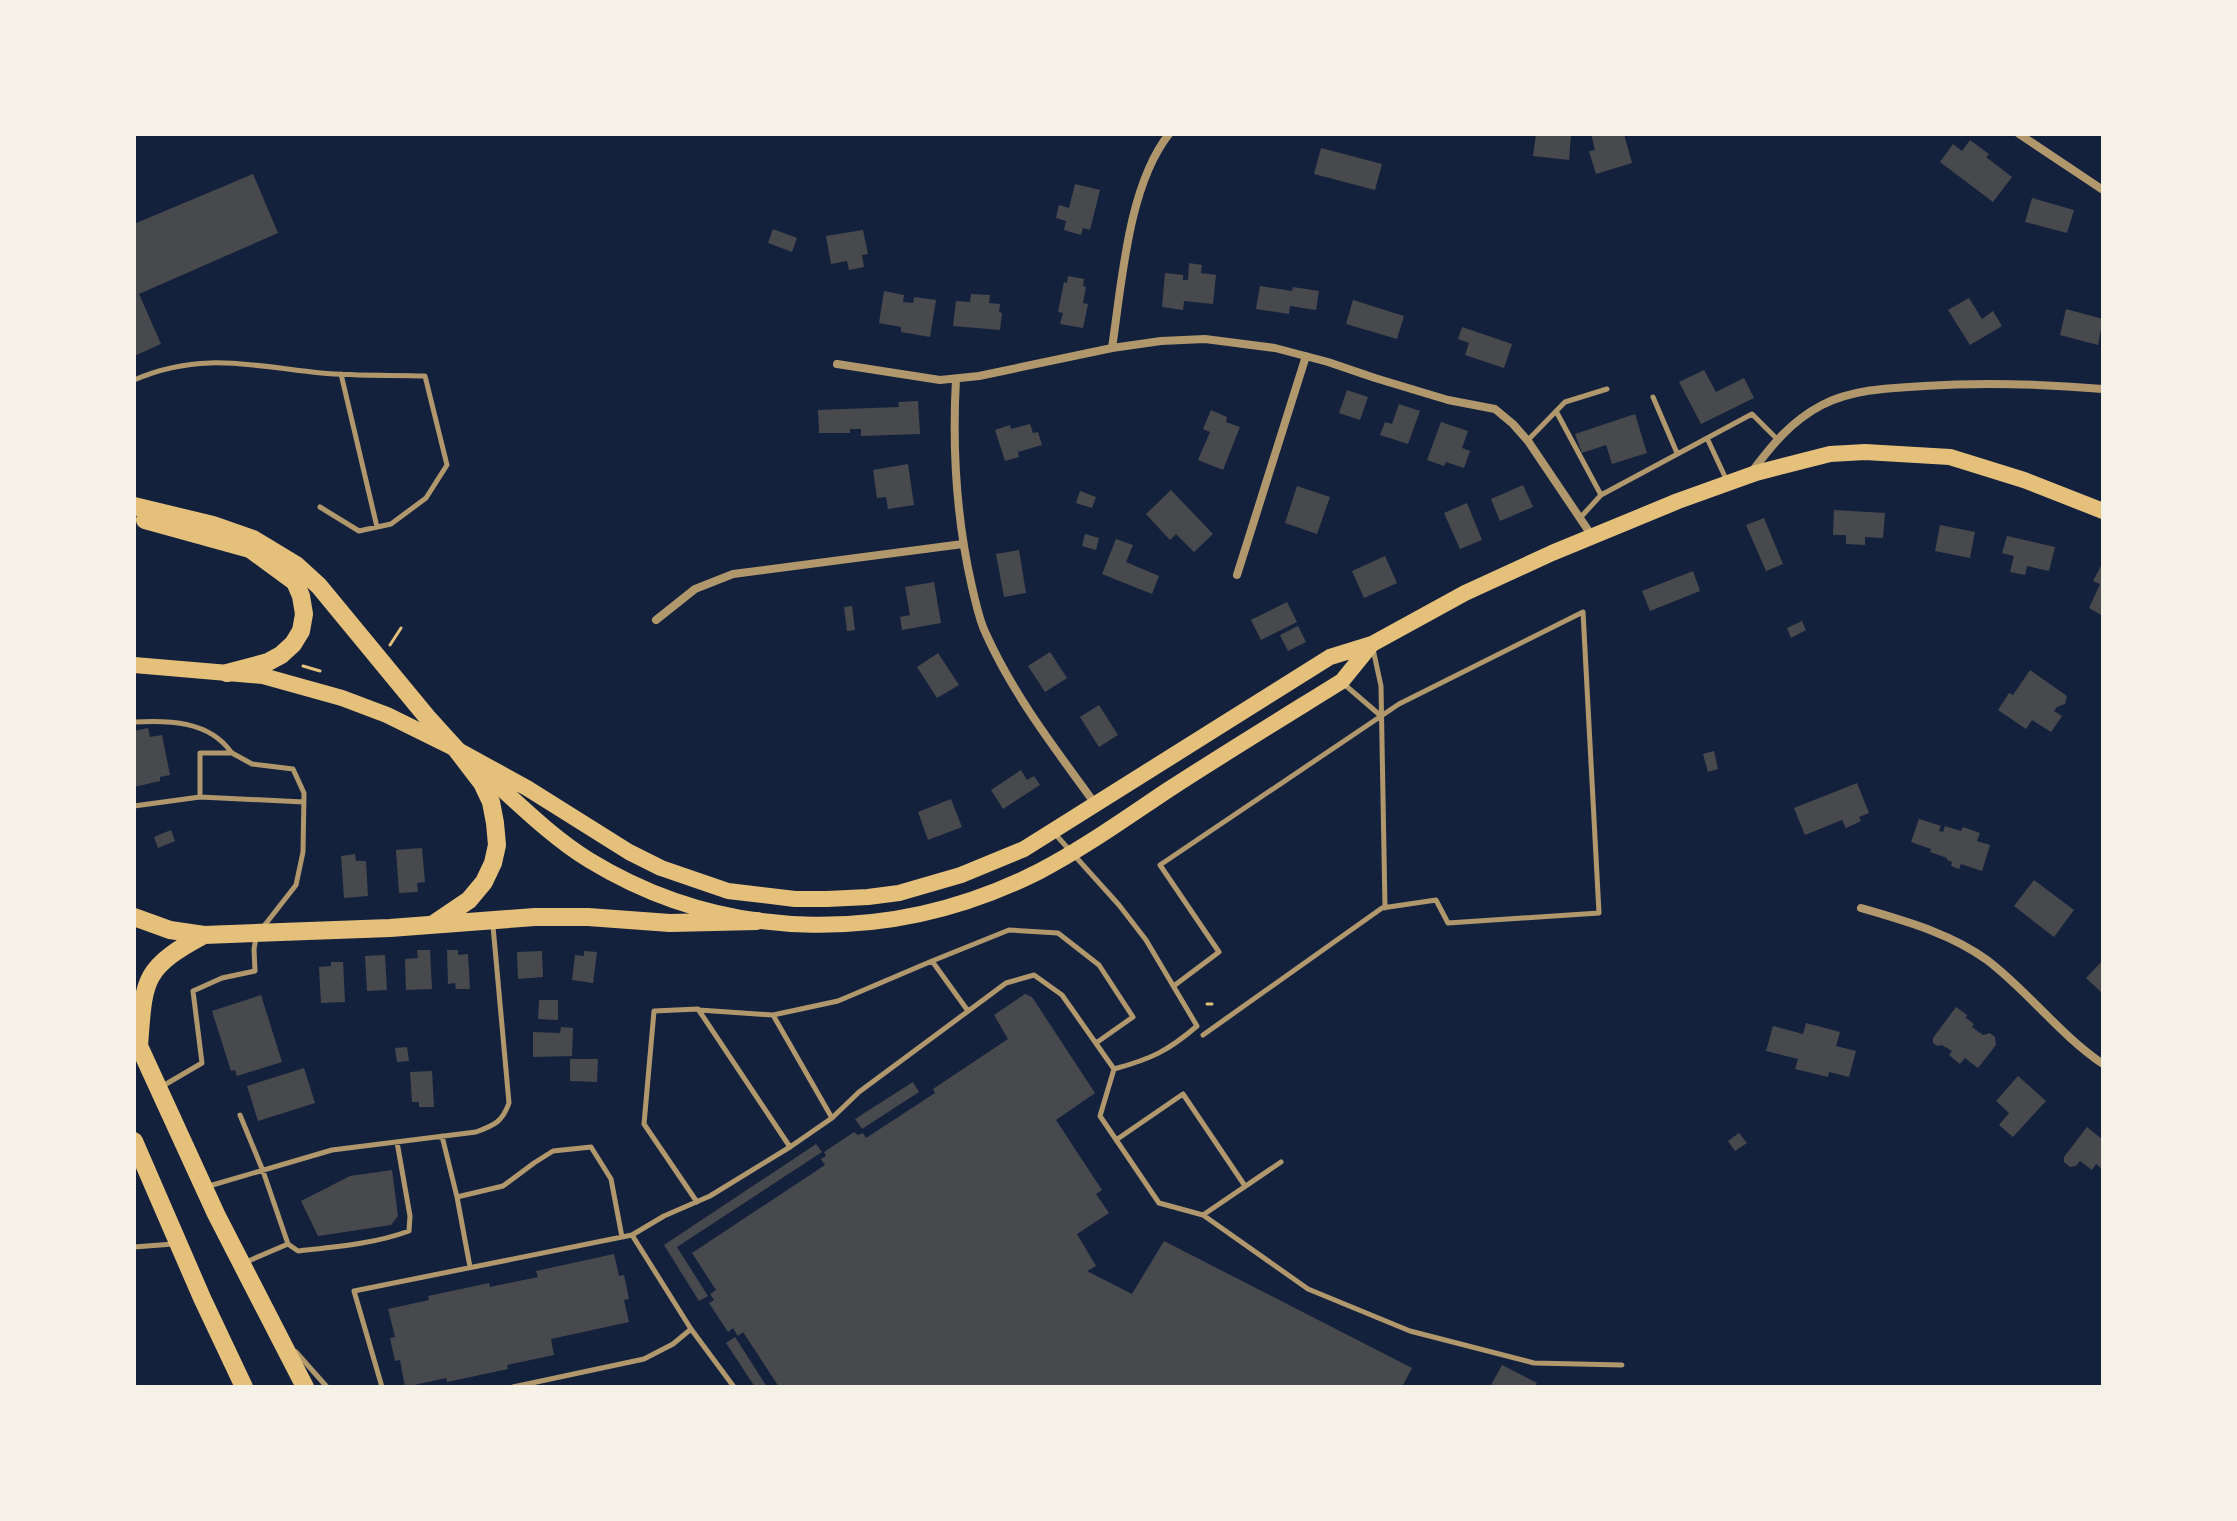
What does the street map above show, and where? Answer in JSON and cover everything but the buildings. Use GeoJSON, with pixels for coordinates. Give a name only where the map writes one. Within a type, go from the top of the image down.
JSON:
{"type":"FeatureCollection","features":[{"type":"Feature","properties":{"kind":"highway"},"geometry":{"type":"LineString","coordinates":[[134,506],[213,525],[253,539],[296,565],[319,586],[482,783],[491,802],[497,845],[493,863],[484,882],[469,900],[435,923]]}},
{"type":"Feature","properties":{"kind":"highway"},"geometry":{"type":"LineString","coordinates":[[134,518],[250,549],[295,582],[304,614],[301,631],[293,644],[268,662],[227,673]]}},
{"type":"Feature","properties":{"kind":"highway"},"geometry":{"type":"LineString","coordinates":[[134,917],[170,930],[204,935],[565,917],[670,923],[757,921]]}},
{"type":"Feature","properties":{"kind":"highway"},"geometry":{"type":"LineString","coordinates":[[204,935],[166,957],[150,977],[136,1041],[203,1188],[305,1387]]}},
{"type":"Feature","properties":{"kind":"highway"},"geometry":{"type":"LineString","coordinates":[[134,1141],[240,1385]]}},
{"type":"Feature","properties":{"kind":"main road"},"geometry":{"type":"LineString","coordinates":[[134,665],[263,676],[342,698],[387,715],[527,788],[629,852],[661,868],[728,891],[760,896],[827,899],[868,897],[933,884],[1024,849],[1330,657],[1372,644],[1465,593],[1593,536],[1749,475],[1830,454],[1911,453],[1950,457],[1984,466],[2103,511]]}},
{"type":"Feature","properties":{"kind":"main road"},"geometry":{"type":"LineString","coordinates":[[456,749],[547,828],[587,859],[614,874],[700,910],[757,921],[838,925],[921,914],[1000,888],[1039,871],[1342,681],[1372,644]]}},
{"type":"Feature","properties":{"kind":"street"},"geometry":{"type":"LineString","coordinates":[[1112,348],[1140,191],[1150,162],[1169,134]]}},
{"type":"Feature","properties":{"kind":"street"},"geometry":{"type":"LineString","coordinates":[[2019,134],[2103,190]]}},
{"type":"Feature","properties":{"kind":"street"},"geometry":{"type":"LineString","coordinates":[[837,364],[940,380],[979,376],[1161,341],[1205,339],[1275,348],[1438,397],[1495,409],[1528,441],[1593,536]]}},
{"type":"Feature","properties":{"kind":"street"},"geometry":{"type":"LineString","coordinates":[[1237,575],[1306,356]]}},
{"type":"Feature","properties":{"kind":"street"},"geometry":{"type":"LineString","coordinates":[[956,379],[954,465],[963,544],[984,631],[1030,713],[1096,805]]}},
{"type":"Feature","properties":{"kind":"street"},"geometry":{"type":"LineString","coordinates":[[1749,475],[1777,439],[1800,418],[1843,396],[1871,390],[1984,384],[2103,389]]}},
{"type":"Feature","properties":{"kind":"street"},"geometry":{"type":"LineString","coordinates":[[656,620],[695,589],[733,574],[963,544]]}},
{"type":"Feature","properties":{"kind":"street"},"geometry":{"type":"LineString","coordinates":[[1861,908],[1941,934],[1985,959],[2103,1064]]}},
{"type":"Feature","properties":{"kind":"lane"},"geometry":{"type":"LineString","coordinates":[[134,380],[155,371],[194,363],[243,362],[341,374],[425,376],[447,465],[426,498],[391,524],[359,531],[320,507]]}},
{"type":"Feature","properties":{"kind":"lane"},"geometry":{"type":"LineString","coordinates":[[341,374],[377,527]]}},
{"type":"Feature","properties":{"kind":"lane"},"geometry":{"type":"LineString","coordinates":[[1528,441],[1565,402],[1607,389]]}},
{"type":"Feature","properties":{"kind":"lane"},"geometry":{"type":"LineString","coordinates":[[1653,397],[1677,453]]}},
{"type":"Feature","properties":{"kind":"lane"},"geometry":{"type":"LineString","coordinates":[[1556,411],[1601,495]]}},
{"type":"Feature","properties":{"kind":"lane"},"geometry":{"type":"LineString","coordinates":[[1580,518],[1601,495],[1752,414],[1777,439]]}},
{"type":"Feature","properties":{"kind":"lane"},"geometry":{"type":"LineString","coordinates":[[1707,438],[1728,482]]}},
{"type":"Feature","properties":{"kind":"lane"},"geometry":{"type":"LineString","coordinates":[[1175,985],[1219,952],[1160,865],[1399,704],[1583,612],[1599,913],[1448,923],[1436,900],[1382,908],[1203,1035]]}},
{"type":"Feature","properties":{"kind":"lane"},"geometry":{"type":"LineString","coordinates":[[1372,644],[1381,686],[1385,908]]}},
{"type":"Feature","properties":{"kind":"lane"},"geometry":{"type":"LineString","coordinates":[[1342,681],[1381,716]]}},
{"type":"Feature","properties":{"kind":"lane"},"geometry":{"type":"LineString","coordinates":[[134,722],[165,721],[205,729],[224,742],[232,753],[252,764],[293,769],[304,793],[303,852],[296,885],[257,934],[255,971],[222,978],[193,991],[202,1063],[157,1089]]}},
{"type":"Feature","properties":{"kind":"lane"},"geometry":{"type":"LineString","coordinates":[[200,797],[200,753],[232,753]]}},
{"type":"Feature","properties":{"kind":"lane"},"geometry":{"type":"LineString","coordinates":[[134,806],[200,797],[304,802]]}},
{"type":"Feature","properties":{"kind":"lane"},"geometry":{"type":"LineString","coordinates":[[1052,831],[1119,905],[1146,940],[1197,1026],[1172,1047],[1146,1061],[1114,1069]]}},
{"type":"Feature","properties":{"kind":"lane"},"geometry":{"type":"LineString","coordinates":[[203,1188],[332,1150],[476,1132],[494,1126],[505,1115],[509,1103],[492,921]]}},
{"type":"Feature","properties":{"kind":"lane"},"geometry":{"type":"LineString","coordinates":[[697,1202],[644,1124],[654,1011],[698,1009],[773,1015],[838,1001],[1009,930],[1058,933],[1099,965],[1133,1017],[1096,1043]]}},
{"type":"Feature","properties":{"kind":"lane"},"geometry":{"type":"LineString","coordinates":[[932,961],[968,1011]]}},
{"type":"Feature","properties":{"kind":"lane"},"geometry":{"type":"LineString","coordinates":[[382,1387],[354,1291],[632,1235],[664,1216],[710,1196],[790,1147],[1006,983],[1034,975],[1062,995],[1114,1069]]}},
{"type":"Feature","properties":{"kind":"lane"},"geometry":{"type":"LineString","coordinates":[[698,1009],[790,1147]]}},
{"type":"Feature","properties":{"kind":"lane"},"geometry":{"type":"LineString","coordinates":[[773,1015],[832,1118]]}},
{"type":"Feature","properties":{"kind":"lane"},"geometry":{"type":"LineString","coordinates":[[1114,1069],[1100,1116],[1159,1203],[1203,1215],[1308,1289],[1410,1331],[1534,1363],[1622,1365]]}},
{"type":"Feature","properties":{"kind":"lane"},"geometry":{"type":"LineString","coordinates":[[1116,1140],[1183,1094],[1245,1186]]}},
{"type":"Feature","properties":{"kind":"lane"},"geometry":{"type":"LineString","coordinates":[[240,1115],[288,1244],[298,1251],[393,1237],[409,1231],[410,1216],[397,1142]]}},
{"type":"Feature","properties":{"kind":"lane"},"geometry":{"type":"LineString","coordinates":[[442,1136],[470,1267]]}},
{"type":"Feature","properties":{"kind":"lane"},"geometry":{"type":"LineString","coordinates":[[457,1197],[503,1186],[553,1151],[591,1147],[611,1179],[622,1237]]}},
{"type":"Feature","properties":{"kind":"lane"},"geometry":{"type":"LineString","coordinates":[[1203,1215],[1281,1162]]}},
{"type":"Feature","properties":{"kind":"lane"},"geometry":{"type":"LineString","coordinates":[[632,1235],[691,1329],[734,1387]]}},
{"type":"Feature","properties":{"kind":"lane"},"geometry":{"type":"LineString","coordinates":[[134,1247],[178,1243]]}},
{"type":"Feature","properties":{"kind":"lane"},"geometry":{"type":"LineString","coordinates":[[242,1264],[288,1244]]}},
{"type":"Feature","properties":{"kind":"lane"},"geometry":{"type":"LineString","coordinates":[[275,1329],[327,1387]]}},
{"type":"Feature","properties":{"kind":"lane"},"geometry":{"type":"LineString","coordinates":[[513,1387],[644,1359],[673,1344],[691,1329]]}}]}
